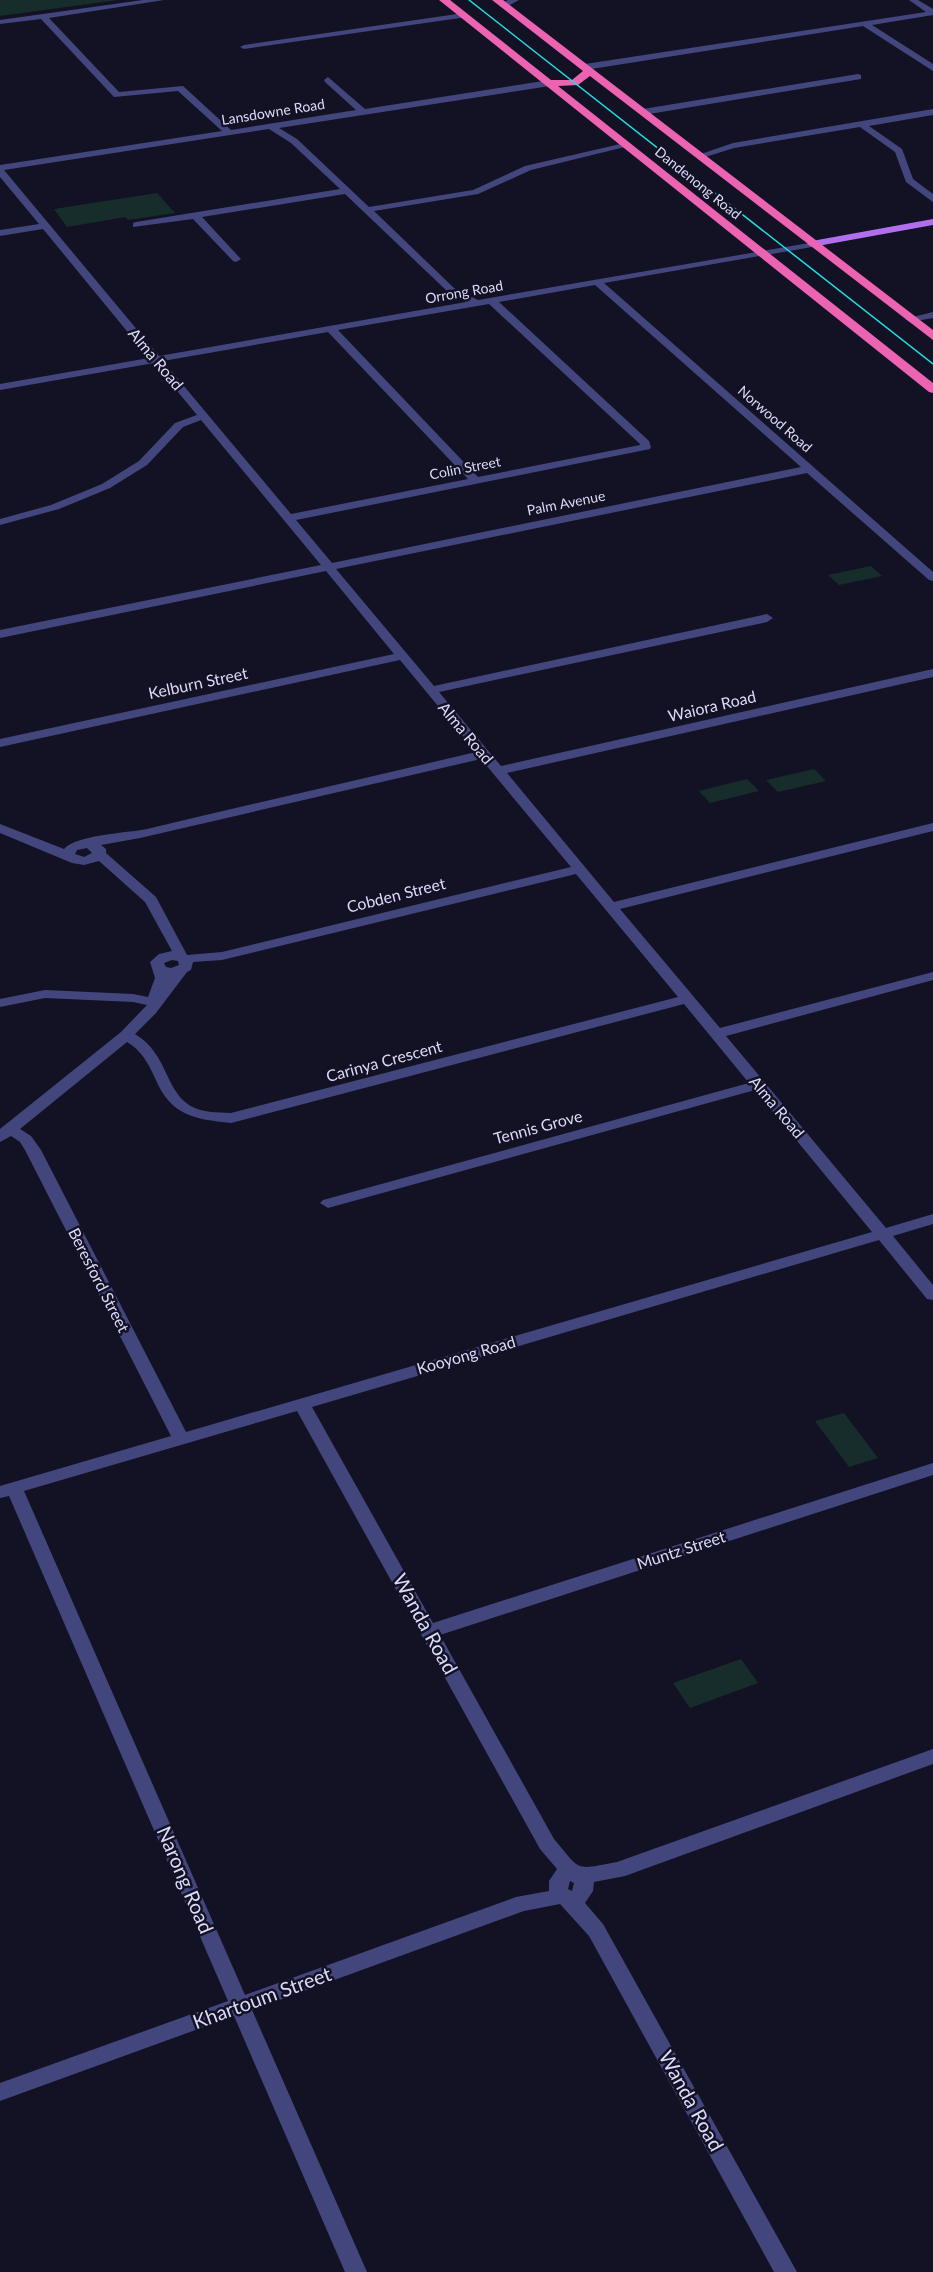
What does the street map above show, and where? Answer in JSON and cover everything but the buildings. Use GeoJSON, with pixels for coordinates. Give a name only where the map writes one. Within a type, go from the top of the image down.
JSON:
{"type":"FeatureCollection","features":[{"type":"Feature","properties":{"kind":"highway","name":"Dandenong Road"},"geometry":{"type":"LineString","coordinates":[[444,0],[933,389]]}},
{"type":"Feature","properties":{"kind":"highway","name":"Dandenong Road"},"geometry":{"type":"LineString","coordinates":[[500,2],[933,336]]}},
{"type":"Feature","properties":{"kind":"highway"},"geometry":{"type":"LineString","coordinates":[[550,83],[574,83],[588,69]]}},
{"type":"Feature","properties":{"kind":"main road","name":"Orrong Road"},"geometry":{"type":"LineString","coordinates":[[812,244],[933,222]]}},
{"type":"Feature","properties":{"kind":"street"},"geometry":{"type":"LineString","coordinates":[[0,22],[160,0]]}},
{"type":"Feature","properties":{"kind":"street"},"geometry":{"type":"LineString","coordinates":[[500,2],[515,0]]}},
{"type":"Feature","properties":{"kind":"street"},"geometry":{"type":"LineString","coordinates":[[913,0],[933,13]]}},
{"type":"Feature","properties":{"kind":"street"},"geometry":{"type":"LineString","coordinates":[[588,69],[933,13]]}},
{"type":"Feature","properties":{"kind":"street"},"geometry":{"type":"LineString","coordinates":[[244,47],[464,15]]}},
{"type":"Feature","properties":{"kind":"street"},"geometry":{"type":"LineString","coordinates":[[43,16],[125,103]]}},
{"type":"Feature","properties":{"kind":"street"},"geometry":{"type":"LineString","coordinates":[[865,24],[933,68]]}},
{"type":"Feature","properties":{"kind":"street"},"geometry":{"type":"LineString","coordinates":[[643,112],[858,78]]}},
{"type":"Feature","properties":{"kind":"street"},"geometry":{"type":"LineString","coordinates":[[328,80],[363,112]]}},
{"type":"Feature","properties":{"kind":"street","name":"Lansdowne Road"},"geometry":{"type":"LineString","coordinates":[[0,171],[228,132],[550,83]]}},
{"type":"Feature","properties":{"kind":"street"},"geometry":{"type":"LineString","coordinates":[[117,95],[180,88],[228,132]]}},
{"type":"Feature","properties":{"kind":"street"},"geometry":{"type":"LineString","coordinates":[[699,156],[727,147],[933,112]]}},
{"type":"Feature","properties":{"kind":"street"},"geometry":{"type":"LineString","coordinates":[[283,124],[294,141]]}},
{"type":"Feature","properties":{"kind":"street"},"geometry":{"type":"LineString","coordinates":[[861,124],[899,151],[909,180],[933,199]]}},
{"type":"Feature","properties":{"kind":"street"},"geometry":{"type":"LineString","coordinates":[[270,126],[294,141],[450,290],[476,303]]}},
{"type":"Feature","properties":{"kind":"street"},"geometry":{"type":"LineString","coordinates":[[366,210],[475,192],[528,168],[626,144]]}},
{"type":"Feature","properties":{"kind":"street"},"geometry":{"type":"LineString","coordinates":[[688,147],[727,147]]}},
{"type":"Feature","properties":{"kind":"street","name":"Alma Road"},"geometry":{"type":"LineString","coordinates":[[0,171],[933,1295]]}},
{"type":"Feature","properties":{"kind":"street"},"geometry":{"type":"LineString","coordinates":[[136,225],[346,191]]}},
{"type":"Feature","properties":{"kind":"street"},"geometry":{"type":"LineString","coordinates":[[195,215],[236,259]]}},
{"type":"Feature","properties":{"kind":"street"},"geometry":{"type":"LineString","coordinates":[[0,233],[45,226]]}},
{"type":"Feature","properties":{"kind":"street","name":"Orrong Road"},"geometry":{"type":"LineString","coordinates":[[0,387],[812,244]]}},
{"type":"Feature","properties":{"kind":"street","name":"Norwood Road"},"geometry":{"type":"LineString","coordinates":[[597,282],[933,578]]}},
{"type":"Feature","properties":{"kind":"street"},"geometry":{"type":"LineString","coordinates":[[450,290],[458,307]]}},
{"type":"Feature","properties":{"kind":"street","name":"Colin Street"},"geometry":{"type":"LineString","coordinates":[[289,518],[646,447],[645,443],[492,301]]}},
{"type":"Feature","properties":{"kind":"street"},"geometry":{"type":"LineString","coordinates":[[910,319],[933,315]]}},
{"type":"Feature","properties":{"kind":"street"},"geometry":{"type":"LineString","coordinates":[[331,329],[477,481]]}},
{"type":"Feature","properties":{"kind":"street"},"geometry":{"type":"LineString","coordinates":[[0,522],[37,513],[93,493],[143,463],[183,422],[200,412]]}},
{"type":"Feature","properties":{"kind":"street","name":"Palm Avenue"},"geometry":{"type":"LineString","coordinates":[[0,634],[810,469]]}},
{"type":"Feature","properties":{"kind":"street"},"geometry":{"type":"LineString","coordinates":[[430,690],[767,618]]}},
{"type":"Feature","properties":{"kind":"street","name":"Kelburn Street"},"geometry":{"type":"LineString","coordinates":[[0,743],[402,656]]}},
{"type":"Feature","properties":{"kind":"street","name":"Waiora Road"},"geometry":{"type":"LineString","coordinates":[[498,771],[933,673]]}},
{"type":"Feature","properties":{"kind":"street"},"geometry":{"type":"LineString","coordinates":[[78,851],[140,834],[484,754]]}},
{"type":"Feature","properties":{"kind":"street"},"geometry":{"type":"LineString","coordinates":[[610,907],[933,826]]}},
{"type":"Feature","properties":{"kind":"street"},"geometry":{"type":"LineString","coordinates":[[0,828],[78,851],[96,863],[121,874]]}},
{"type":"Feature","properties":{"kind":"street"},"geometry":{"type":"LineString","coordinates":[[99,853],[140,834]]}},
{"type":"Feature","properties":{"kind":"street"},"geometry":{"type":"LineString","coordinates":[[78,851],[97,847],[99,853],[151,900],[183,964]]}},
{"type":"Feature","properties":{"kind":"street","name":"Cobden Street"},"geometry":{"type":"LineString","coordinates":[[183,964],[579,868]]}},
{"type":"Feature","properties":{"kind":"street"},"geometry":{"type":"LineString","coordinates":[[156,1003],[155,995],[162,978],[160,965],[165,926]]}},
{"type":"Feature","properties":{"kind":"street"},"geometry":{"type":"LineString","coordinates":[[160,965],[173,973],[183,964]]}},
{"type":"Feature","properties":{"kind":"street"},"geometry":{"type":"LineString","coordinates":[[5,1133],[126,1035],[156,1003],[183,964]]}},
{"type":"Feature","properties":{"kind":"street"},"geometry":{"type":"LineString","coordinates":[[715,1034],[933,976]]}},
{"type":"Feature","properties":{"kind":"street"},"geometry":{"type":"LineString","coordinates":[[0,1003],[45,994],[133,998],[156,1003]]}},
{"type":"Feature","properties":{"kind":"street","name":"Carinya Crescent"},"geometry":{"type":"LineString","coordinates":[[126,1035],[143,1044],[170,1093],[181,1108],[202,1117],[231,1118],[687,999]]}},
{"type":"Feature","properties":{"kind":"street","name":"Tennis Grove"},"geometry":{"type":"LineString","coordinates":[[328,1203],[758,1085]]}},
{"type":"Feature","properties":{"kind":"street","name":"Beresford Street"},"geometry":{"type":"LineString","coordinates":[[5,1133],[26,1139],[33,1150],[181,1439]]}},
{"type":"Feature","properties":{"kind":"street","name":"Kooyong Road"},"geometry":{"type":"LineString","coordinates":[[7,1490],[933,1219]]}},
{"type":"Feature","properties":{"kind":"street","name":"Wanda Road"},"geometry":{"type":"LineString","coordinates":[[302,1404],[786,2272]]}},
{"type":"Feature","properties":{"kind":"street","name":"Muntz Street"},"geometry":{"type":"LineString","coordinates":[[430,1631],[933,1469]]}},
{"type":"Feature","properties":{"kind":"street","name":"Narong Road"},"geometry":{"type":"LineString","coordinates":[[7,1490],[240,2005],[356,2272]]}},
{"type":"Feature","properties":{"kind":"street","name":"Khartoum Street"},"geometry":{"type":"LineString","coordinates":[[0,2092],[933,1756]]}},
{"type":"Feature","properties":{"kind":"green space"},"geometry":{"type":"Polygon","coordinates":[[[0,0],[118,0],[0,16],[0,0]]]}},
{"type":"Feature","properties":{"kind":"green space"},"geometry":{"type":"Polygon","coordinates":[[[157,193],[175,213],[128,220],[125,217],[67,227],[54,209],[157,193]]]}},
{"type":"Feature","properties":{"kind":"green space"},"geometry":{"type":"Polygon","coordinates":[[[871,566],[882,576],[839,585],[828,575],[871,566]]]}},
{"type":"Feature","properties":{"kind":"green space"},"geometry":{"type":"Polygon","coordinates":[[[814,769],[826,781],[778,792],[766,780],[814,769]]]}},
{"type":"Feature","properties":{"kind":"green space"},"geometry":{"type":"Polygon","coordinates":[[[747,779],[759,791],[710,803],[699,791],[747,779]]]}},
{"type":"Feature","properties":{"kind":"green space"},"geometry":{"type":"Polygon","coordinates":[[[844,1413],[878,1458],[849,1467],[815,1421],[844,1413]]]}},
{"type":"Feature","properties":{"kind":"green space"},"geometry":{"type":"Polygon","coordinates":[[[741,1659],[758,1683],[690,1708],[673,1683],[741,1659]]]}},
{"type":"Feature","properties":{"kind":"tram line"},"geometry":{"type":"LineString","coordinates":[[469,0],[933,364]]}}]}
